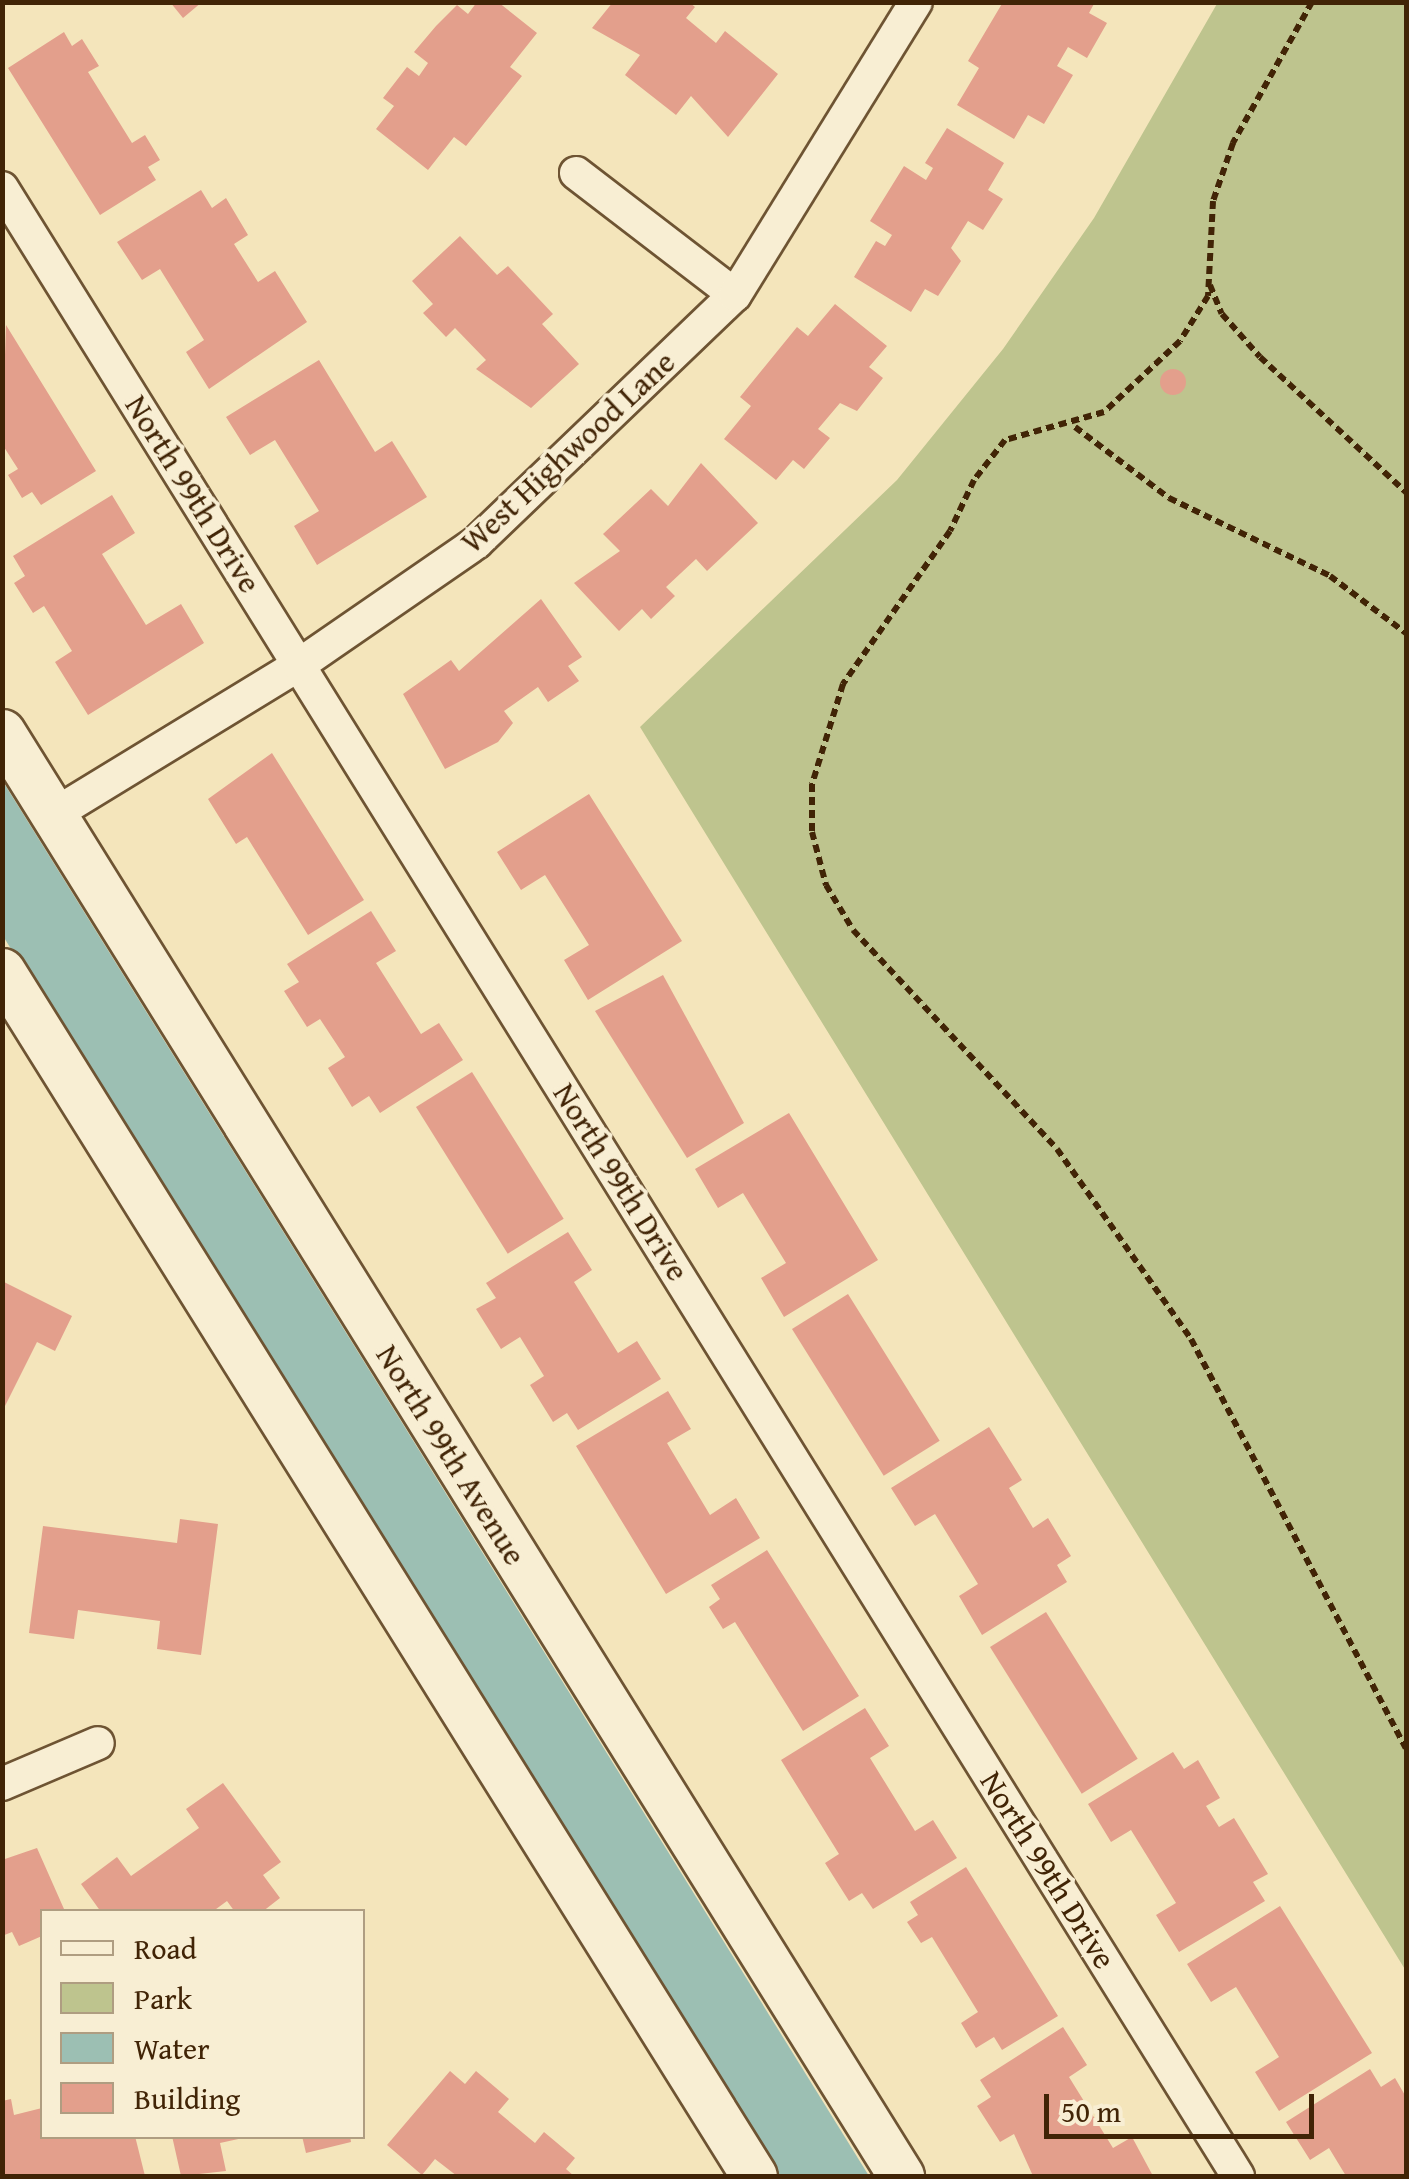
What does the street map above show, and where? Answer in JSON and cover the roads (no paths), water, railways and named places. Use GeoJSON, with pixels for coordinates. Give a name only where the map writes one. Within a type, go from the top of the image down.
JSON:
{"type":"FeatureCollection","features":[{"type":"Feature","properties":{"kind":"main road","name":"North 99th Avenue"},"geometry":{"type":"LineString","coordinates":[[2,732],[901,2176]]}},
{"type":"Feature","properties":{"kind":"main road"},"geometry":{"type":"LineString","coordinates":[[2,971],[754,2176]]}},
{"type":"Feature","properties":{"kind":"street","name":"West Highwood Lane"},"geometry":{"type":"LineString","coordinates":[[53,815],[300,665],[478,542],[735,295],[916,2]]}},
{"type":"Feature","properties":{"kind":"street"},"geometry":{"type":"LineString","coordinates":[[576,173],[735,295]]}},
{"type":"Feature","properties":{"kind":"street","name":"North 99th Drive"},"geometry":{"type":"LineString","coordinates":[[2,188],[1238,2176]]}},
{"type":"Feature","properties":{"kind":"street"},"geometry":{"type":"LineString","coordinates":[[2,1784],[98,1743]]}},
{"type":"Feature","properties":{"kind":"water"},"geometry":{"type":"Polygon","coordinates":[[[2,780],[869,2176],[772,2176],[3,936],[2,780]]]}}]}
